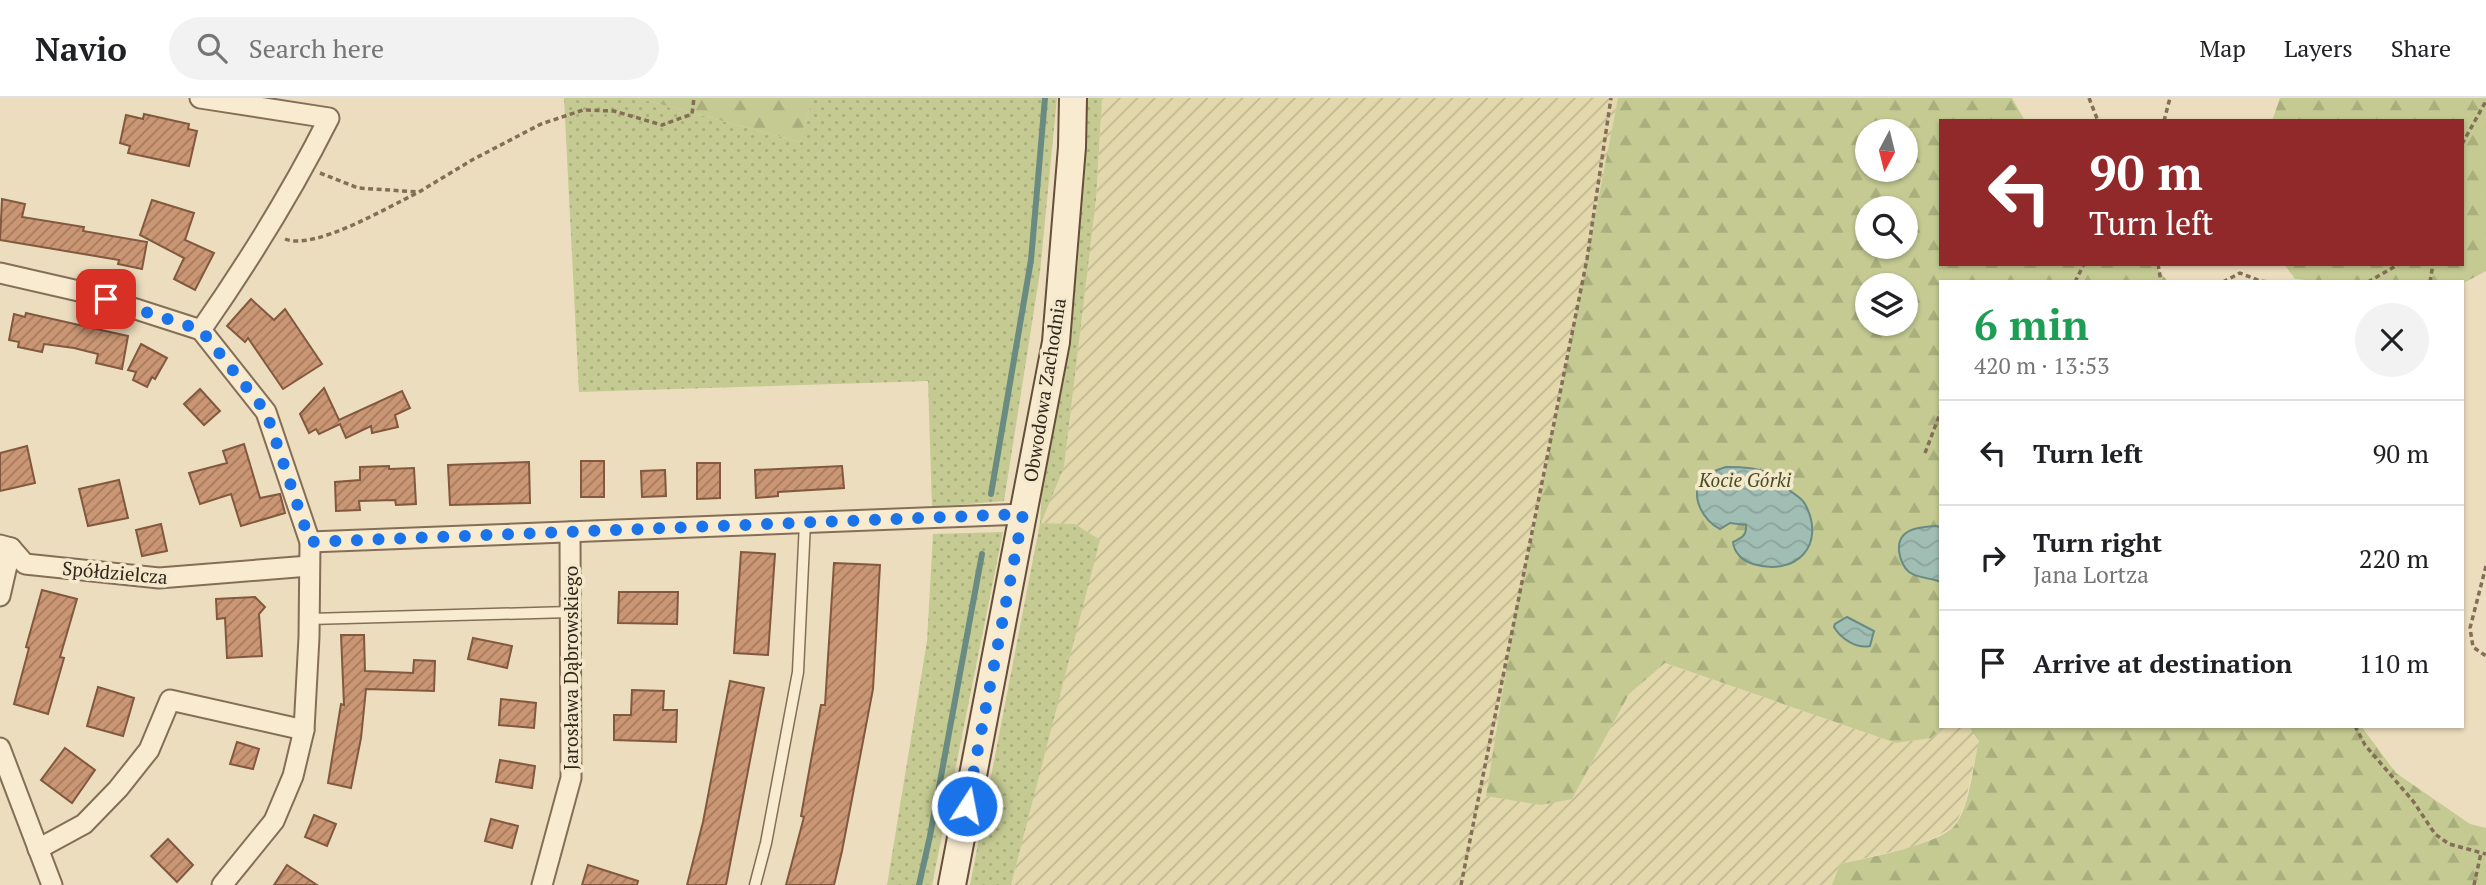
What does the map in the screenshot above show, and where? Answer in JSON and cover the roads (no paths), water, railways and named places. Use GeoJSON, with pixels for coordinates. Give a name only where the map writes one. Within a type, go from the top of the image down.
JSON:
{"type":"FeatureCollection","features":[{"type":"Feature","properties":{"kind":"main road","name":"Obwodowa Zachodnia"},"geometry":{"type":"LineString","coordinates":[[952,885],[1056,342],[1072,147],[1073,98]]}},
{"type":"Feature","properties":{"kind":"street"},"geometry":{"type":"LineString","coordinates":[[201,98],[330,118],[267,231],[201,330]]}},
{"type":"Feature","properties":{"kind":"street"},"geometry":{"type":"LineString","coordinates":[[0,273],[83,292],[201,330],[266,412],[310,542],[304,730],[293,776],[274,821],[222,885]]}},
{"type":"Feature","properties":{"kind":"street"},"geometry":{"type":"LineString","coordinates":[[310,542],[1023,514]]}},
{"type":"Feature","properties":{"kind":"street","name":"Jarosława Dąbrowskiego"},"geometry":{"type":"LineString","coordinates":[[542,885],[571,778],[570,532]]}},
{"type":"Feature","properties":{"kind":"street","name":"Spółdzielcza"},"geometry":{"type":"LineString","coordinates":[[6,546],[24,564],[159,578],[309,566]]}},
{"type":"Feature","properties":{"kind":"street","name":"Spółdzielcza"},"geometry":{"type":"LineString","coordinates":[[0,596],[6,546]]}},
{"type":"Feature","properties":{"kind":"street"},"geometry":{"type":"LineString","coordinates":[[38,849],[84,824],[118,789],[149,750],[170,700],[304,730]]}},
{"type":"Feature","properties":{"kind":"street"},"geometry":{"type":"LineString","coordinates":[[0,748],[52,885]]}},
{"type":"Feature","properties":{"kind":"lane"},"geometry":{"type":"LineString","coordinates":[[755,885],[766,843],[798,672],[805,522]]}},
{"type":"Feature","properties":{"kind":"lane"},"geometry":{"type":"LineString","coordinates":[[309,619],[570,612]]}},
{"type":"Feature","properties":{"kind":"water"},"geometry":{"type":"Polygon","coordinates":[[[1726,467],[1750,468],[1768,473],[1805,504],[1811,519],[1810,544],[1794,562],[1768,567],[1749,563],[1735,550],[1733,542],[1743,536],[1746,525],[1730,523],[1720,529],[1704,515],[1697,495],[1701,481],[1712,472],[1726,467]]]}},
{"type":"Feature","properties":{"kind":"water"},"geometry":{"type":"Polygon","coordinates":[[[1939,527],[1939,581],[1909,572],[1902,562],[1899,551],[1901,538],[1916,529],[1939,527]]]}},
{"type":"Feature","properties":{"kind":"water"},"geometry":{"type":"Polygon","coordinates":[[[1847,617],[1874,631],[1870,646],[1855,644],[1837,631],[1835,624],[1847,617]]]}},
{"type":"Feature","properties":{"kind":"waterway"},"geometry":{"type":"LineString","coordinates":[[991,494],[1031,260],[1045,98]]}},
{"type":"Feature","properties":{"kind":"waterway"},"geometry":{"type":"LineString","coordinates":[[919,885],[982,554]]}},
{"type":"Feature","properties":{"kind":"park label","name":"Kocie Górki"},"geometry":{"type":"Point","coordinates":[1745,479]}}]}
